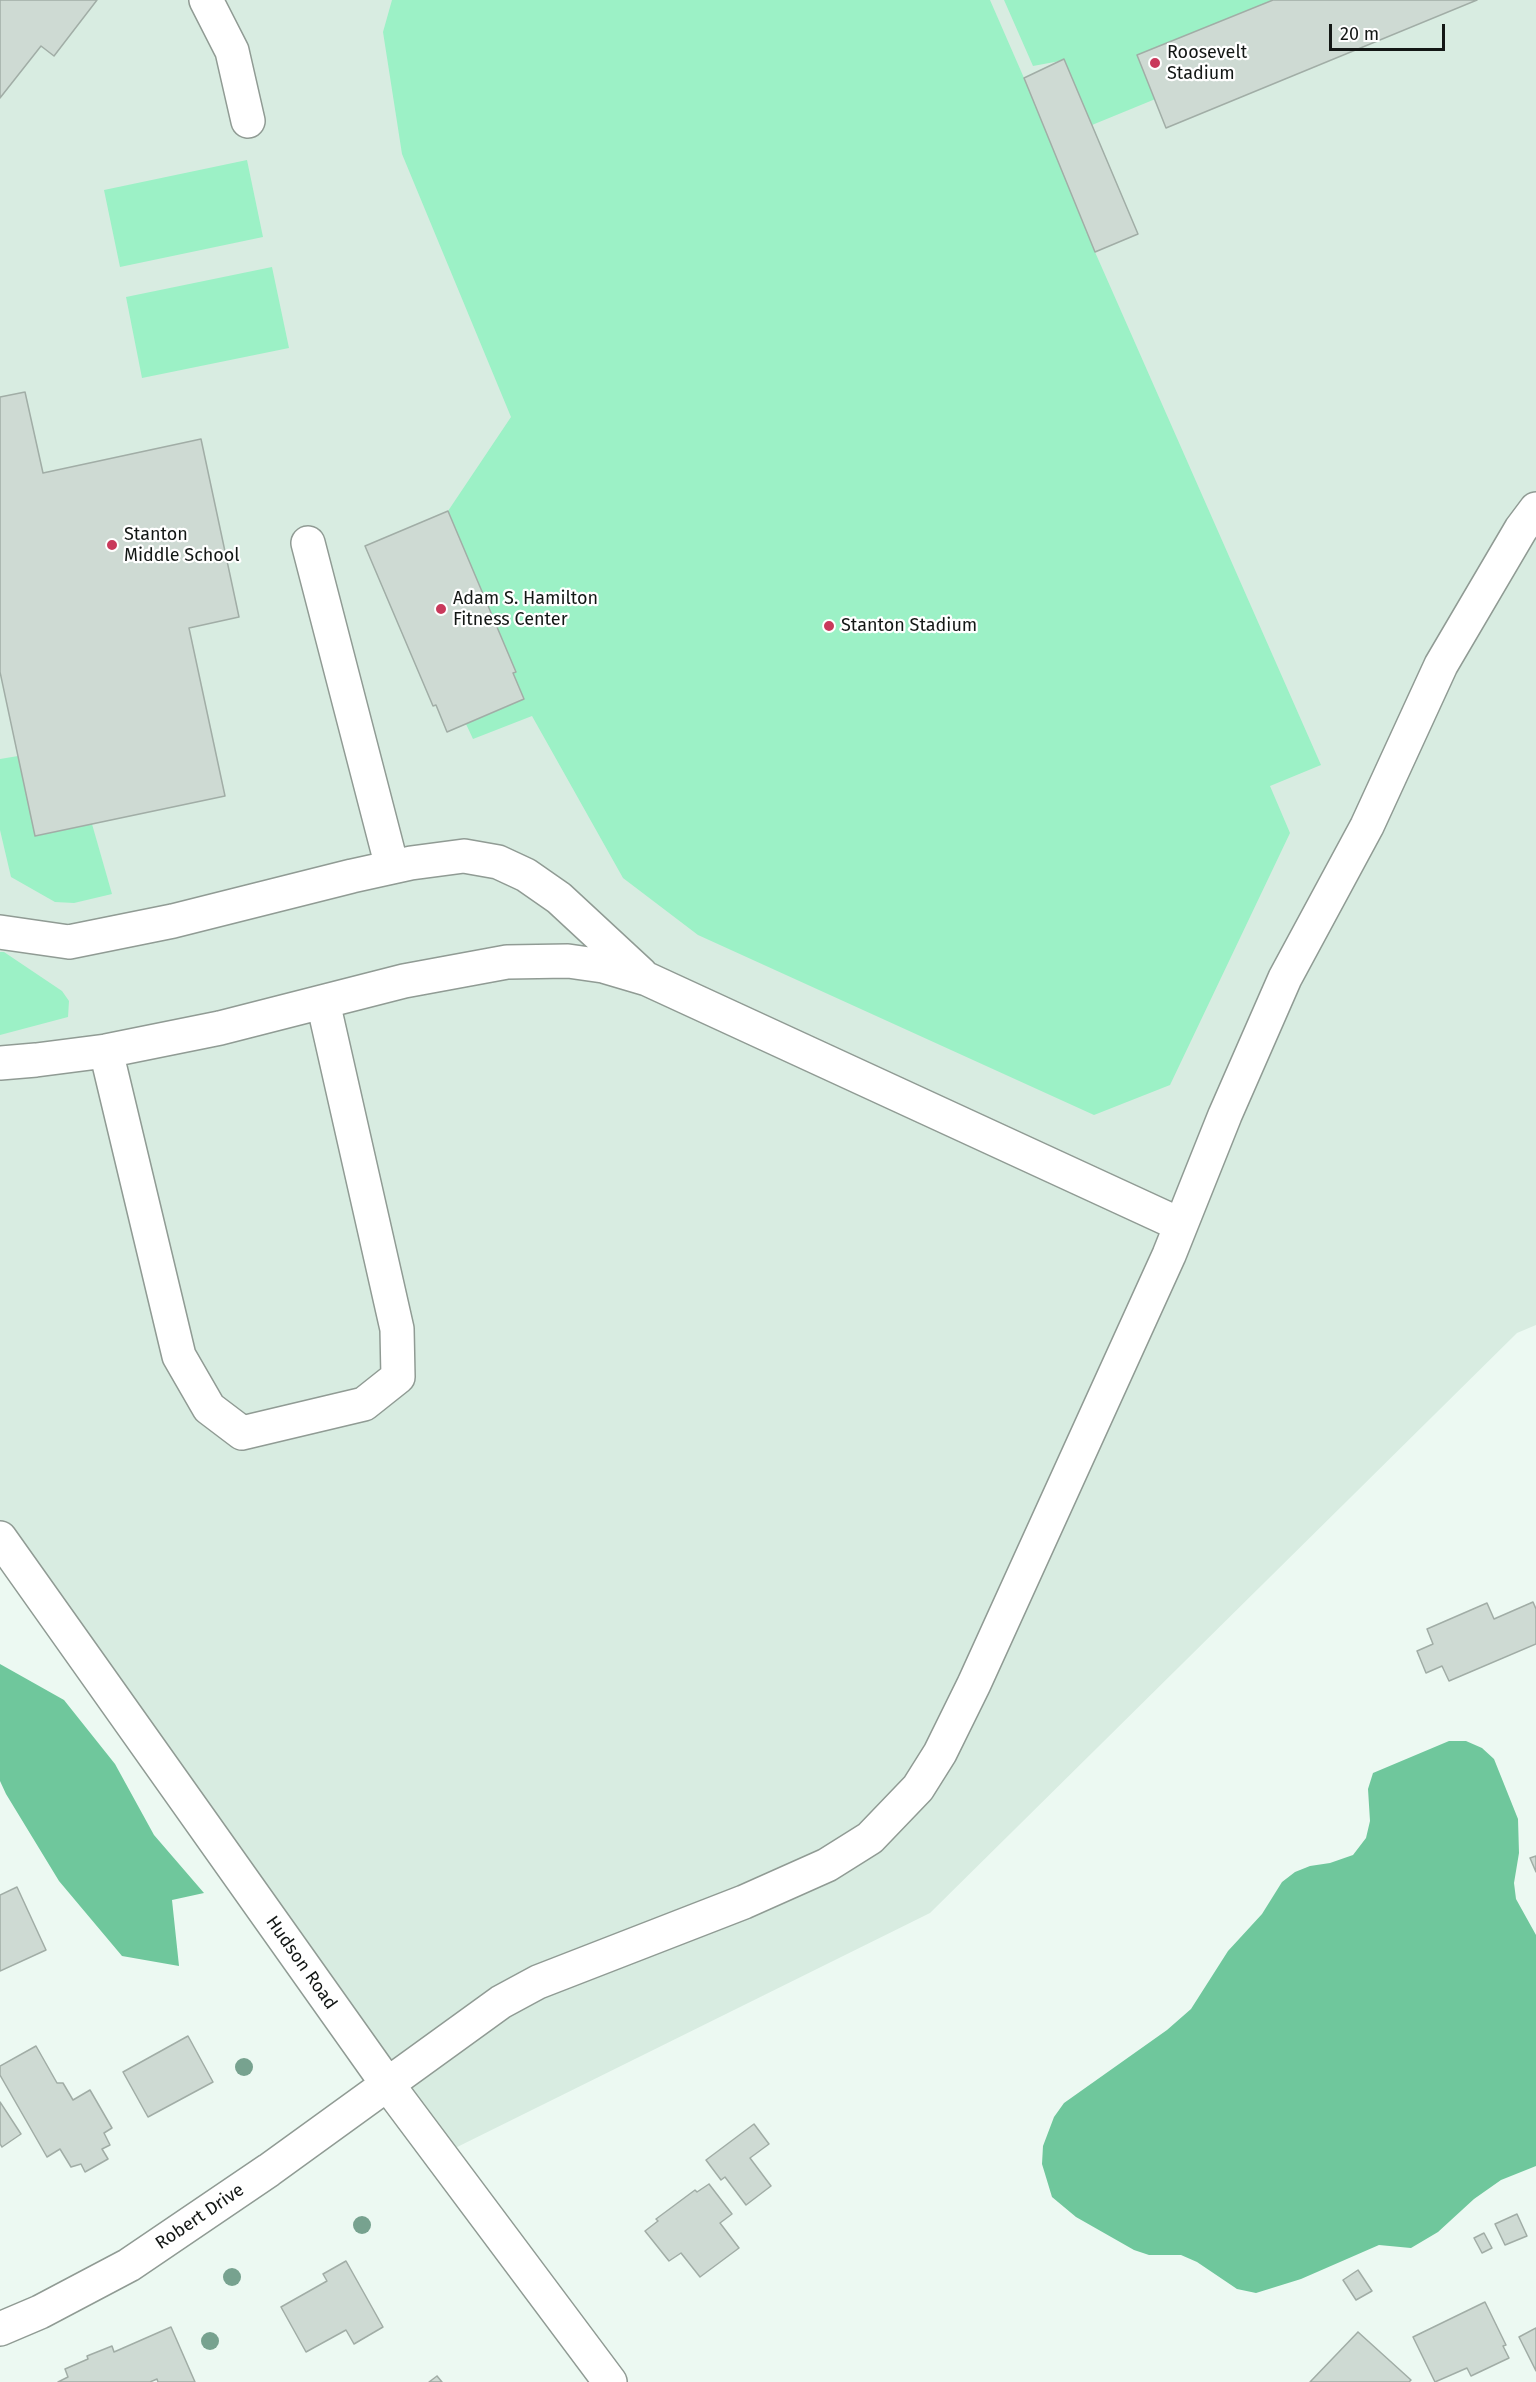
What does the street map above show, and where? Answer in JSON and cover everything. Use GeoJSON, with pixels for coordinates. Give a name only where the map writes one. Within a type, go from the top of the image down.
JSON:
{"type":"FeatureCollection","features":[{"type":"Feature","properties":{"kind":"street"},"geometry":{"type":"LineString","coordinates":[[206,0],[232,51],[248,121]]}},
{"type":"Feature","properties":{"kind":"street","name":"Robert Drive"},"geometry":{"type":"LineString","coordinates":[[0,2330],[129,2265],[269,2170],[501,2002],[529,1987],[744,1902],[827,1865],[870,1838],[918,1788],[940,1753],[974,1684],[1181,1225],[1225,1115],[1285,978],[1367,826],[1441,665],[1521,529],[1536,508]]}},
{"type":"Feature","properties":{"kind":"street"},"geometry":{"type":"LineString","coordinates":[[308,543],[392,867]]}},
{"type":"Feature","properties":{"kind":"street"},"geometry":{"type":"LineString","coordinates":[[0,932],[69,942],[88,939],[173,921],[392,867],[464,856],[498,862],[526,875],[559,898],[647,980]]}},
{"type":"Feature","properties":{"kind":"street"},"geometry":{"type":"LineString","coordinates":[[0,1063],[106,1051],[220,1028],[404,981],[507,962],[568,962],[603,966],[647,980],[1181,1225]]}},
{"type":"Feature","properties":{"kind":"street"},"geometry":{"type":"LineString","coordinates":[[106,1051],[178,1356],[209,1408],[242,1433],[364,1404],[398,1377],[398,1329],[323,1002]]}},
{"type":"Feature","properties":{"kind":"street","name":"Hudson Road"},"geometry":{"type":"LineString","coordinates":[[0,1538],[388,2085],[610,2382]]}},
{"type":"Feature","properties":{"kind":"shaded area"},"geometry":{"type":"Polygon","coordinates":[[[0,0],[1536,0],[1536,1325],[1517,1333],[930,1913],[441,2155],[0,1538],[0,0]]]}},
{"type":"Feature","properties":{"kind":"green space","name":"Stanton Stadium"},"geometry":{"type":"Polygon","coordinates":[[[392,0],[990,0],[1024,78],[1060,61],[1033,66],[1004,0],[1397,0],[1092,125],[1138,234],[1095,252],[1321,765],[1270,786],[1290,833],[1170,1085],[1094,1115],[698,935],[623,878],[532,716],[473,739],[466,724],[447,732],[436,705],[433,706],[365,546],[448,511],[511,417],[402,154],[383,32],[392,0]]]}},
{"type":"Feature","properties":{"kind":"green space"},"geometry":{"type":"Polygon","coordinates":[[[247,160],[263,237],[120,267],[104,190],[247,160]]]}},
{"type":"Feature","properties":{"kind":"green space"},"geometry":{"type":"Polygon","coordinates":[[[272,267],[289,348],[142,378],[126,297],[272,267]]]}},
{"type":"Feature","properties":{"kind":"green space"},"geometry":{"type":"Polygon","coordinates":[[[18,756],[36,836],[92,824],[112,894],[74,903],[55,902],[11,877],[0,830],[0,759],[18,756]]]}},
{"type":"Feature","properties":{"kind":"green space"},"geometry":{"type":"Polygon","coordinates":[[[0,952],[4,952],[62,991],[69,1001],[68,1017],[0,1035],[0,952]]]}},
{"type":"Feature","properties":{"kind":"green space"},"geometry":{"type":"Polygon","coordinates":[[[0,1664],[64,1700],[115,1764],[154,1835],[204,1893],[172,1900],[179,1966],[122,1956],[59,1881],[6,1794],[0,1781],[0,1664]]]}},
{"type":"Feature","properties":{"kind":"green space"},"geometry":{"type":"Polygon","coordinates":[[[1449,1741],[1466,1741],[1482,1748],[1494,1759],[1518,1819],[1519,1853],[1514,1883],[1516,1899],[1536,1935],[1536,2166],[1501,2180],[1474,2199],[1438,2232],[1411,2248],[1379,2245],[1301,2279],[1256,2293],[1237,2289],[1197,2262],[1181,2255],[1149,2255],[1134,2250],[1076,2217],[1052,2197],[1042,2164],[1043,2146],[1054,2117],[1064,2103],[1167,2030],[1191,2009],[1228,1951],[1262,1914],[1282,1882],[1295,1872],[1310,1866],[1330,1863],[1353,1855],[1366,1838],[1370,1821],[1368,1789],[1373,1773],[1449,1741]]]}},
{"type":"Feature","properties":{"kind":"building"},"geometry":{"type":"Polygon","coordinates":[[[0,0],[97,0],[54,56],[41,46],[0,98],[0,0]]]}},
{"type":"Feature","properties":{"kind":"building"},"geometry":{"type":"Polygon","coordinates":[[[1273,0],[1477,0],[1166,128],[1137,55],[1273,0]]]}},
{"type":"Feature","properties":{"kind":"building"},"geometry":{"type":"Polygon","coordinates":[[[1064,59],[1138,234],[1095,252],[1024,78],[1064,59]]]}},
{"type":"Feature","properties":{"kind":"building","name":"Stanton Middle School"},"geometry":{"type":"Polygon","coordinates":[[[25,392],[43,473],[201,439],[239,617],[189,628],[225,796],[35,836],[0,672],[0,397],[25,392]]]}},
{"type":"Feature","properties":{"kind":"building","name":"Adam S. Hamilton Fitness Center"},"geometry":{"type":"Polygon","coordinates":[[[448,511],[516,672],[513,673],[524,699],[447,732],[436,705],[433,706],[365,546],[448,511]]]}},
{"type":"Feature","properties":{"kind":"building"},"geometry":{"type":"Polygon","coordinates":[[[1533,1602],[1536,1609],[1536,1644],[1449,1681],[1442,1666],[1426,1673],[1417,1651],[1433,1644],[1427,1629],[1487,1603],[1494,1619],[1533,1602]]]}},
{"type":"Feature","properties":{"kind":"building"},"geometry":{"type":"Polygon","coordinates":[[[1536,1856],[1536,1872],[1530,1858],[1536,1856]]]}},
{"type":"Feature","properties":{"kind":"building"},"geometry":{"type":"Polygon","coordinates":[[[17,1887],[46,1950],[0,1971],[0,1895],[17,1887]]]}},
{"type":"Feature","properties":{"kind":"building"},"geometry":{"type":"Polygon","coordinates":[[[188,2036],[213,2082],[148,2117],[123,2072],[188,2036]]]}},
{"type":"Feature","properties":{"kind":"building"},"geometry":{"type":"Polygon","coordinates":[[[36,2046],[57,2083],[63,2083],[73,2100],[90,2090],[112,2128],[104,2133],[110,2145],[102,2149],[108,2159],[85,2172],[81,2164],[71,2167],[60,2149],[47,2157],[0,2075],[0,2066],[36,2046]]]}},
{"type":"Feature","properties":{"kind":"building"},"geometry":{"type":"Polygon","coordinates":[[[0,2102],[21,2134],[2,2147],[0,2144],[0,2102]]]}},
{"type":"Feature","properties":{"kind":"building"},"geometry":{"type":"Polygon","coordinates":[[[754,2124],[769,2144],[750,2158],[771,2186],[746,2205],[725,2177],[721,2180],[706,2160],[754,2124]]]}},
{"type":"Feature","properties":{"kind":"building"},"geometry":{"type":"Polygon","coordinates":[[[709,2184],[732,2214],[720,2223],[739,2248],[700,2277],[681,2253],[669,2261],[645,2231],[658,2221],[656,2219],[695,2190],[697,2192],[709,2184]]]}},
{"type":"Feature","properties":{"kind":"building"},"geometry":{"type":"Polygon","coordinates":[[[1517,2214],[1527,2236],[1505,2245],[1495,2224],[1517,2214]]]}},
{"type":"Feature","properties":{"kind":"building"},"geometry":{"type":"Polygon","coordinates":[[[1484,2233],[1492,2248],[1482,2253],[1474,2238],[1484,2233]]]}},
{"type":"Feature","properties":{"kind":"building"},"geometry":{"type":"Polygon","coordinates":[[[346,2261],[383,2327],[354,2344],[346,2330],[306,2352],[281,2307],[327,2281],[323,2274],[346,2261]]]}},
{"type":"Feature","properties":{"kind":"building"},"geometry":{"type":"Polygon","coordinates":[[[1358,2270],[1372,2291],[1356,2300],[1343,2280],[1358,2270]]]}},
{"type":"Feature","properties":{"kind":"building"},"geometry":{"type":"Polygon","coordinates":[[[1485,2302],[1506,2345],[1503,2346],[1509,2358],[1471,2376],[1467,2368],[1435,2382],[1413,2337],[1485,2302]]]}},
{"type":"Feature","properties":{"kind":"building"},"geometry":{"type":"Polygon","coordinates":[[[171,2327],[195,2382],[158,2382],[157,2379],[150,2382],[58,2382],[68,2377],[65,2369],[88,2359],[87,2356],[112,2346],[114,2352],[171,2327]]]}},
{"type":"Feature","properties":{"kind":"building"},"geometry":{"type":"Polygon","coordinates":[[[1536,2328],[1536,2371],[1519,2337],[1536,2328]]]}},
{"type":"Feature","properties":{"kind":"building"},"geometry":{"type":"Polygon","coordinates":[[[1358,2332],[1411,2380],[1409,2382],[1310,2382],[1358,2332]]]}},
{"type":"Feature","properties":{"kind":"building"},"geometry":{"type":"Polygon","coordinates":[[[437,2376],[442,2382],[429,2382],[437,2376]]]}},
{"type":"Feature","properties":{"kind":"place","name":"Roosevelt Stadium"},"geometry":{"type":"Point","coordinates":[1155,63]}},
{"type":"Feature","properties":{"kind":"place","name":"Stanton Middle School"},"geometry":{"type":"Point","coordinates":[112,545]}},
{"type":"Feature","properties":{"kind":"place","name":"Adam S. Hamilton Fitness Center"},"geometry":{"type":"Point","coordinates":[441,609]}},
{"type":"Feature","properties":{"kind":"place","name":"Stanton Stadium"},"geometry":{"type":"Point","coordinates":[829,626]}}]}
